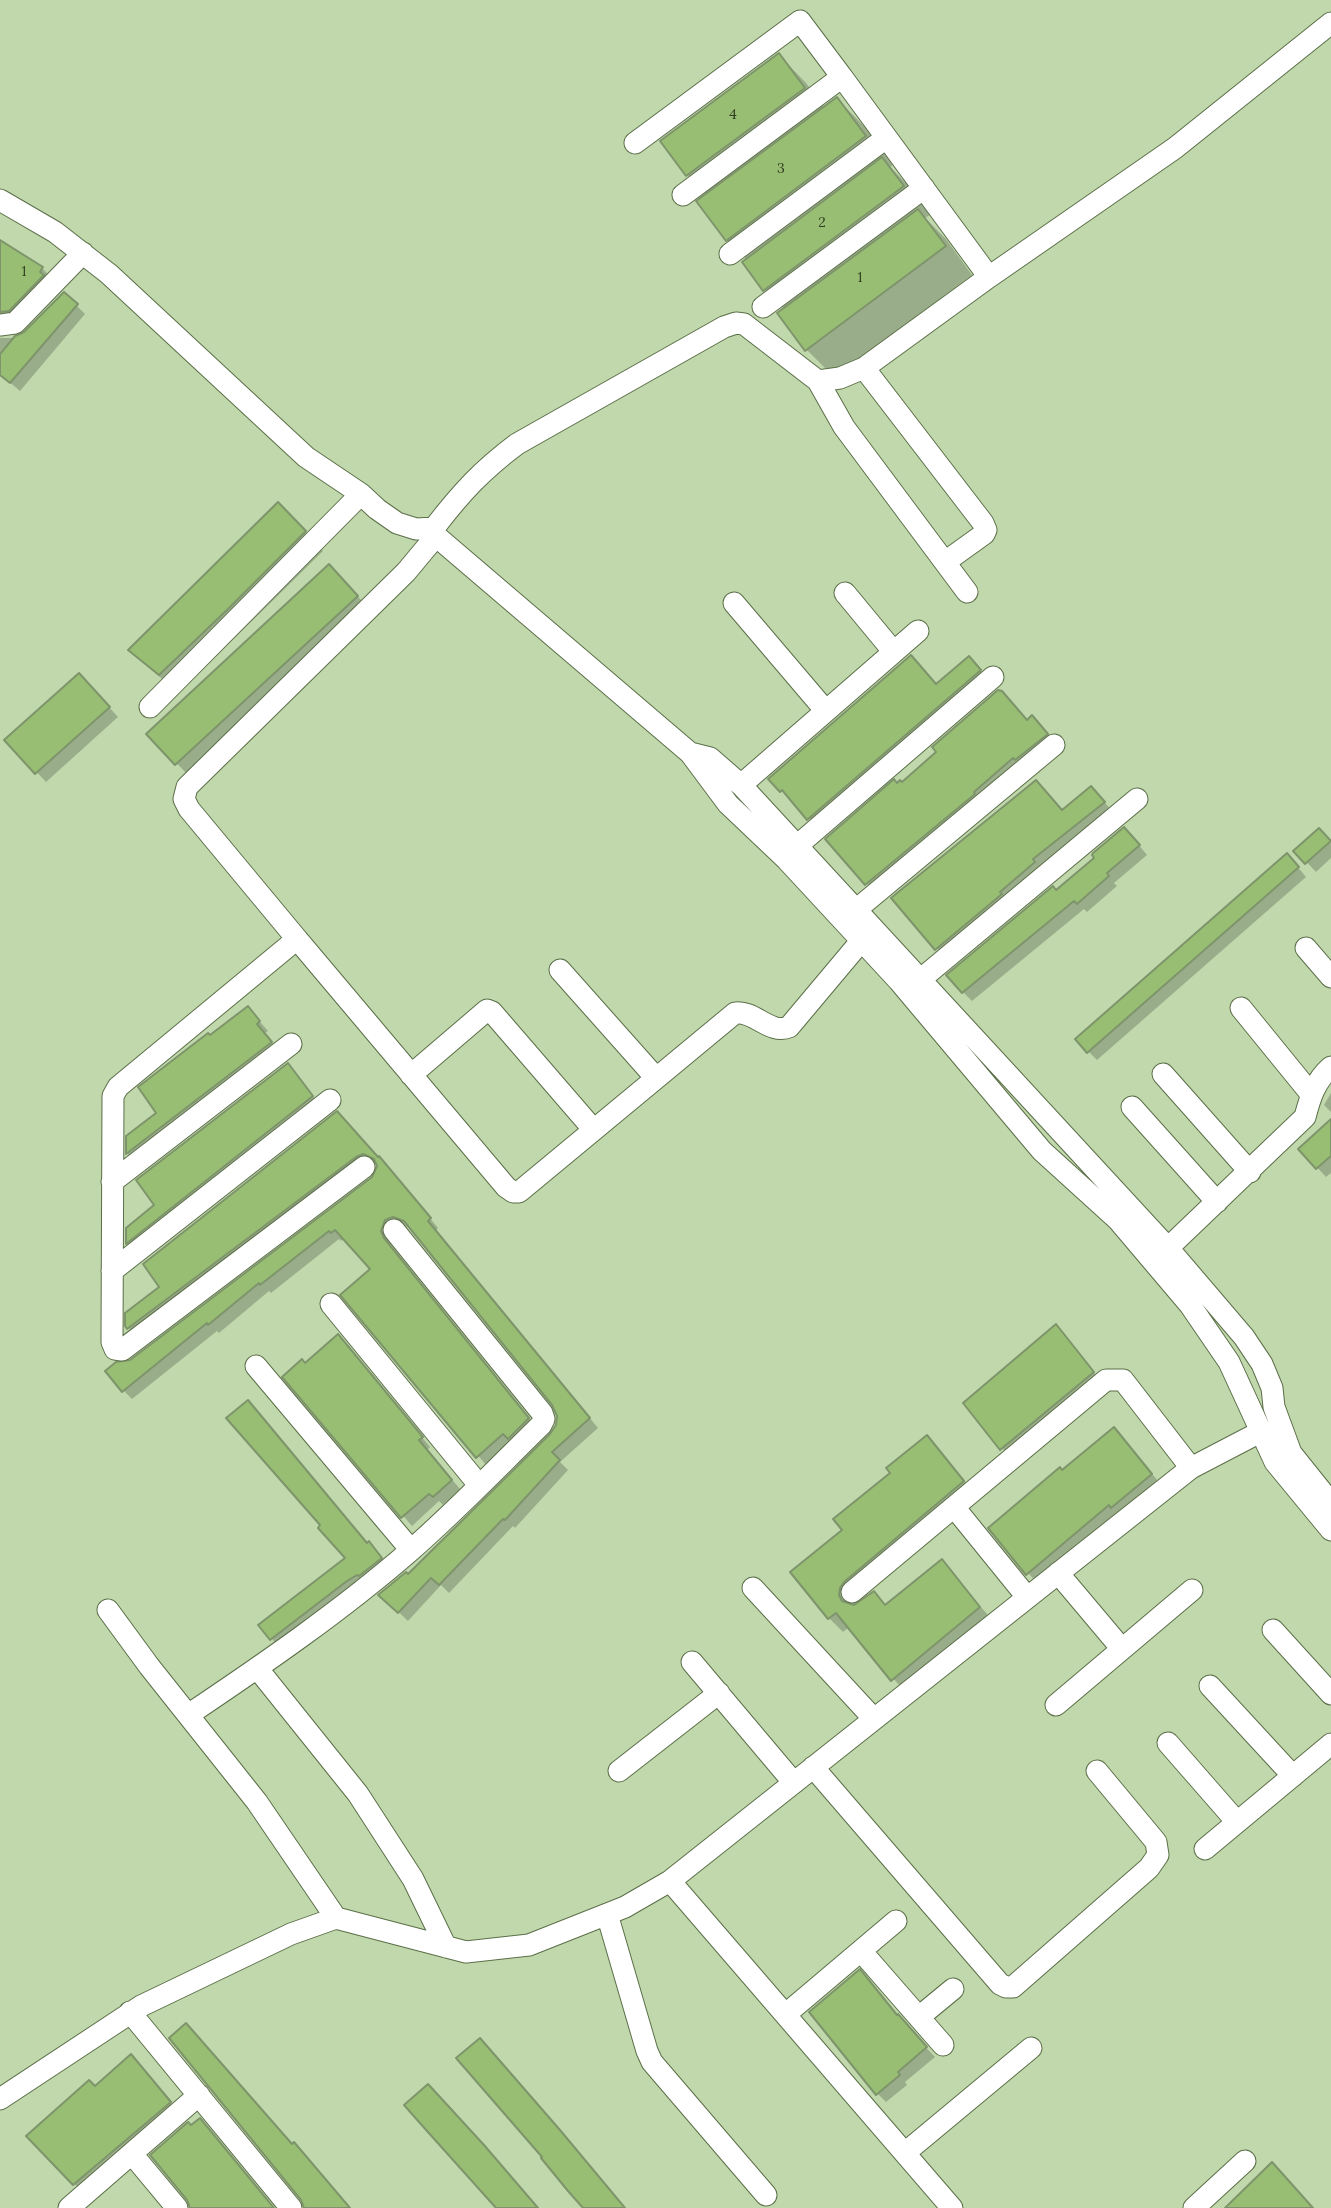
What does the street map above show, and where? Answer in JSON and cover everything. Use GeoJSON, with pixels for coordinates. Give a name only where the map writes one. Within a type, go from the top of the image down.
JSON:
{"type":"FeatureCollection","features":[{"type":"Feature","properties":{"kind":"street"},"geometry":{"type":"LineString","coordinates":[[635,143],[800,21],[989,277]]}},
{"type":"Feature","properties":{"kind":"street"},"geometry":{"type":"LineString","coordinates":[[818,381],[840,378],[864,368],[989,277],[1175,148],[1331,23]]}},
{"type":"Feature","properties":{"kind":"street"},"geometry":{"type":"LineString","coordinates":[[682,195],[842,77]]}},
{"type":"Feature","properties":{"kind":"street"},"geometry":{"type":"LineString","coordinates":[[730,254],[886,138]]}},
{"type":"Feature","properties":{"kind":"street"},"geometry":{"type":"LineString","coordinates":[[763,307],[924,188]]}},
{"type":"Feature","properties":{"kind":"street"},"geometry":{"type":"LineString","coordinates":[[0,200],[55,232],[109,274],[306,457],[361,494],[397,523],[435,532],[690,753],[728,804],[787,860],[862,940],[946,1034],[1042,1150],[1118,1220],[1168,1278],[1229,1362],[1260,1432],[1280,1450],[1331,1530]]}},
{"type":"Feature","properties":{"kind":"street"},"geometry":{"type":"LineString","coordinates":[[0,325],[15,323],[83,253]]}},
{"type":"Feature","properties":{"kind":"street"},"geometry":{"type":"LineString","coordinates":[[862,940],[789,1027],[777,1029],[742,1012],[735,1013],[519,1192],[513,1192],[411,1076],[184,799],[187,787],[406,572],[463,490],[486,467],[517,444],[724,327],[736,323],[744,324],[818,381],[844,426],[967,592]]}},
{"type":"Feature","properties":{"kind":"street"},"geometry":{"type":"LineString","coordinates":[[864,368],[986,530],[945,562]]}},
{"type":"Feature","properties":{"kind":"street"},"geometry":{"type":"LineString","coordinates":[[150,707],[361,494]]}},
{"type":"Feature","properties":{"kind":"street"},"geometry":{"type":"LineString","coordinates":[[845,593],[893,651]]}},
{"type":"Feature","properties":{"kind":"street"},"geometry":{"type":"LineString","coordinates":[[734,603],[825,710]]}},
{"type":"Feature","properties":{"kind":"street"},"geometry":{"type":"LineString","coordinates":[[741,785],[918,631]]}},
{"type":"Feature","properties":{"kind":"street"},"geometry":{"type":"LineString","coordinates":[[797,845],[993,677]]}},
{"type":"Feature","properties":{"kind":"street"},"geometry":{"type":"LineString","coordinates":[[857,909],[1054,745]]}},
{"type":"Feature","properties":{"kind":"street"},"geometry":{"type":"LineString","coordinates":[[690,753],[710,758],[741,785],[1168,1248],[1255,1353],[1272,1388],[1280,1450]]}},
{"type":"Feature","properties":{"kind":"street"},"geometry":{"type":"LineString","coordinates":[[921,979],[1137,799]]}},
{"type":"Feature","properties":{"kind":"street"},"geometry":{"type":"LineString","coordinates":[[297,939],[118,1087],[112,1104],[112,1342],[115,1349],[122,1350],[364,1167]]}},
{"type":"Feature","properties":{"kind":"street"},"geometry":{"type":"LineString","coordinates":[[1306,948],[1331,977]]}},
{"type":"Feature","properties":{"kind":"street"},"geometry":{"type":"LineString","coordinates":[[560,970],[656,1078]]}},
{"type":"Feature","properties":{"kind":"street"},"geometry":{"type":"LineString","coordinates":[[1241,1008],[1311,1094]]}},
{"type":"Feature","properties":{"kind":"street"},"geometry":{"type":"LineString","coordinates":[[411,1076],[487,1010],[492,1012],[593,1129]]}},
{"type":"Feature","properties":{"kind":"street"},"geometry":{"type":"LineString","coordinates":[[112,1182],[290,1044]]}},
{"type":"Feature","properties":{"kind":"street"},"geometry":{"type":"LineString","coordinates":[[1168,1248],[1305,1117],[1311,1094],[1323,1074],[1331,1067]]}},
{"type":"Feature","properties":{"kind":"street"},"geometry":{"type":"LineString","coordinates":[[1163,1074],[1250,1172]]}},
{"type":"Feature","properties":{"kind":"street"},"geometry":{"type":"LineString","coordinates":[[112,1271],[330,1100]]}},
{"type":"Feature","properties":{"kind":"street"},"geometry":{"type":"LineString","coordinates":[[1132,1107],[1217,1202]]}},
{"type":"Feature","properties":{"kind":"street"},"geometry":{"type":"LineString","coordinates":[[188,1715],[360,1592],[411,1550],[541,1425],[544,1419],[542,1413],[394,1230]]}},
{"type":"Feature","properties":{"kind":"street"},"geometry":{"type":"LineString","coordinates":[[331,1304],[480,1485]]}},
{"type":"Feature","properties":{"kind":"street"},"geometry":{"type":"LineString","coordinates":[[1246,1397],[1255,1353]]}},
{"type":"Feature","properties":{"kind":"street"},"geometry":{"type":"LineString","coordinates":[[256,1366],[411,1550]]}},
{"type":"Feature","properties":{"kind":"street"},"geometry":{"type":"LineString","coordinates":[[852,1592],[1106,1380],[1123,1380],[1191,1468]]}},
{"type":"Feature","properties":{"kind":"street"},"geometry":{"type":"LineString","coordinates":[[0,2099],[130,2012],[291,1934],[336,1918],[466,1952],[529,1945],[625,1907],[670,1881],[1191,1468],[1260,1432]]}},
{"type":"Feature","properties":{"kind":"street"},"geometry":{"type":"LineString","coordinates":[[1280,1450],[1291,1453],[1331,1503]]}},
{"type":"Feature","properties":{"kind":"street"},"geometry":{"type":"LineString","coordinates":[[954,1507],[1027,1597]]}},
{"type":"Feature","properties":{"kind":"street"},"geometry":{"type":"LineString","coordinates":[[1058,1573],[1122,1649]]}},
{"type":"Feature","properties":{"kind":"street"},"geometry":{"type":"LineString","coordinates":[[752,1588],[874,1718]]}},
{"type":"Feature","properties":{"kind":"street"},"geometry":{"type":"LineString","coordinates":[[1056,1705],[1192,1590]]}},
{"type":"Feature","properties":{"kind":"street"},"geometry":{"type":"LineString","coordinates":[[108,1610],[257,1802],[336,1918]]}},
{"type":"Feature","properties":{"kind":"street"},"geometry":{"type":"LineString","coordinates":[[1273,1630],[1331,1694]]}},
{"type":"Feature","properties":{"kind":"street"},"geometry":{"type":"LineString","coordinates":[[692,1662],[794,1783]]}},
{"type":"Feature","properties":{"kind":"street"},"geometry":{"type":"LineString","coordinates":[[257,1668],[358,1794],[413,1879],[446,1947]]}},
{"type":"Feature","properties":{"kind":"street"},"geometry":{"type":"LineString","coordinates":[[1210,1686],[1293,1776]]}},
{"type":"Feature","properties":{"kind":"street"},"geometry":{"type":"LineString","coordinates":[[619,1771],[719,1693]]}},
{"type":"Feature","properties":{"kind":"street"},"geometry":{"type":"LineString","coordinates":[[1168,1743],[1237,1822]]}},
{"type":"Feature","properties":{"kind":"street"},"geometry":{"type":"LineString","coordinates":[[1205,1849],[1331,1744]]}},
{"type":"Feature","properties":{"kind":"street"},"geometry":{"type":"LineString","coordinates":[[813,1767],[1000,1984],[1006,1987],[1013,1987],[1149,1868],[1158,1856],[1156,1842],[1097,1771]]}},
{"type":"Feature","properties":{"kind":"street"},"geometry":{"type":"LineString","coordinates":[[670,1881],[952,2208]]}},
{"type":"Feature","properties":{"kind":"street"},"geometry":{"type":"LineString","coordinates":[[607,1914],[652,2062],[766,2195]]}},
{"type":"Feature","properties":{"kind":"street"},"geometry":{"type":"LineString","coordinates":[[786,2014],[896,1921]]}},
{"type":"Feature","properties":{"kind":"street"},"geometry":{"type":"LineString","coordinates":[[861,1951],[943,2045]]}},
{"type":"Feature","properties":{"kind":"street"},"geometry":{"type":"LineString","coordinates":[[919,2017],[953,1989]]}},
{"type":"Feature","properties":{"kind":"street"},"geometry":{"type":"LineString","coordinates":[[130,2012],[292,2208]]}},
{"type":"Feature","properties":{"kind":"street"},"geometry":{"type":"LineString","coordinates":[[906,2152],[1031,2048]]}},
{"type":"Feature","properties":{"kind":"street"},"geometry":{"type":"LineString","coordinates":[[69,2208],[199,2095]]}},
{"type":"Feature","properties":{"kind":"street"},"geometry":{"type":"LineString","coordinates":[[132,2154],[177,2208]]}},
{"type":"Feature","properties":{"kind":"street"},"geometry":{"type":"LineString","coordinates":[[1194,2208],[1245,2161]]}},
{"type":"Feature","properties":{"kind":"building"},"geometry":{"type":"Polygon","coordinates":[[[779,53],[805,88],[686,176],[660,141],[779,53]]]}},
{"type":"Feature","properties":{"kind":"building"},"geometry":{"type":"Polygon","coordinates":[[[837,97],[866,136],[726,241],[696,201],[837,97]]]}},
{"type":"Feature","properties":{"kind":"building"},"geometry":{"type":"Polygon","coordinates":[[[882,157],[904,186],[763,291],[742,262],[882,157]]]}},
{"type":"Feature","properties":{"kind":"building"},"geometry":{"type":"Polygon","coordinates":[[[918,209],[946,246],[805,351],[777,313],[918,209]]]}},
{"type":"Feature","properties":{"kind":"building"},"geometry":{"type":"Polygon","coordinates":[[[0,240],[43,267],[40,272],[44,275],[9,311],[0,312],[0,240]]]}},
{"type":"Feature","properties":{"kind":"building"},"geometry":{"type":"Polygon","coordinates":[[[64,292],[78,304],[10,383],[0,375],[0,354],[15,336],[24,332],[64,292]]]}},
{"type":"Feature","properties":{"kind":"building"},"geometry":{"type":"Polygon","coordinates":[[[278,502],[306,531],[229,608],[159,675],[128,650],[278,502]]]}},
{"type":"Feature","properties":{"kind":"building"},"geometry":{"type":"Polygon","coordinates":[[[329,564],[358,596],[175,765],[146,734],[329,564]]]}},
{"type":"Feature","properties":{"kind":"building"},"geometry":{"type":"Polygon","coordinates":[[[911,655],[936,684],[969,656],[981,670],[807,820],[782,790],[780,792],[768,779],[911,655]]]}},
{"type":"Feature","properties":{"kind":"building"},"geometry":{"type":"Polygon","coordinates":[[[79,673],[110,707],[35,774],[4,740],[79,673]]]}},
{"type":"Feature","properties":{"kind":"building"},"geometry":{"type":"Polygon","coordinates":[[[998,690],[1002,691],[1027,720],[1032,715],[1048,734],[1015,760],[1013,758],[974,792],[975,794],[865,885],[825,839],[894,779],[897,783],[900,780],[902,782],[936,752],[932,747],[998,690]]]}},
{"type":"Feature","properties":{"kind":"building"},"geometry":{"type":"Polygon","coordinates":[[[1036,780],[1062,810],[1091,786],[1105,802],[1033,859],[1035,862],[1000,892],[1002,894],[935,950],[891,898],[1036,780]]]}},
{"type":"Feature","properties":{"kind":"building"},"geometry":{"type":"Polygon","coordinates":[[[1124,827],[1140,845],[1107,873],[1109,876],[1077,904],[1074,901],[962,993],[946,975],[1053,886],[1056,890],[1094,858],[1093,853],[1124,827]]]}},
{"type":"Feature","properties":{"kind":"building"},"geometry":{"type":"Polygon","coordinates":[[[1319,828],[1331,841],[1305,864],[1293,851],[1319,828]]]}},
{"type":"Feature","properties":{"kind":"building"},"geometry":{"type":"Polygon","coordinates":[[[1287,853],[1299,867],[1087,1053],[1075,1039],[1287,853]]]}},
{"type":"Feature","properties":{"kind":"building"},"geometry":{"type":"Polygon","coordinates":[[[248,1006],[260,1021],[257,1024],[272,1042],[126,1154],[126,1136],[156,1113],[138,1087],[248,1006]]]}},
{"type":"Feature","properties":{"kind":"building"},"geometry":{"type":"Polygon","coordinates":[[[288,1063],[313,1096],[126,1244],[126,1228],[154,1205],[136,1180],[288,1063]]]}},
{"type":"Feature","properties":{"kind":"building"},"geometry":{"type":"Polygon","coordinates":[[[337,1111],[431,1218],[428,1221],[590,1418],[552,1452],[560,1460],[505,1520],[503,1519],[439,1585],[431,1578],[398,1613],[378,1595],[406,1572],[408,1574],[550,1434],[556,1425],[557,1416],[552,1405],[404,1221],[393,1217],[385,1220],[381,1231],[384,1238],[529,1418],[508,1439],[503,1434],[476,1458],[340,1295],[370,1269],[335,1230],[331,1233],[329,1231],[260,1285],[259,1283],[122,1392],[105,1371],[116,1362],[130,1360],[372,1177],[377,1166],[374,1159],[363,1154],[356,1157],[127,1329],[125,1326],[125,1313],[159,1287],[143,1264],[337,1111]]]}},
{"type":"Feature","properties":{"kind":"building"},"geometry":{"type":"Polygon","coordinates":[[[1331,1119],[1331,1156],[1316,1169],[1298,1149],[1331,1119]]]}},
{"type":"Feature","properties":{"kind":"building"},"geometry":{"type":"Polygon","coordinates":[[[1056,1324],[1094,1372],[1000,1450],[963,1403],[1056,1324]]]}},
{"type":"Feature","properties":{"kind":"building"},"geometry":{"type":"Polygon","coordinates":[[[338,1334],[423,1437],[419,1440],[452,1480],[433,1497],[429,1494],[401,1518],[282,1377],[302,1359],[305,1363],[338,1334]]]}},
{"type":"Feature","properties":{"kind":"building"},"geometry":{"type":"Polygon","coordinates":[[[248,1400],[382,1558],[359,1576],[347,1581],[270,1640],[258,1625],[345,1558],[318,1528],[320,1525],[226,1418],[248,1400]]]}},
{"type":"Feature","properties":{"kind":"building"},"geometry":{"type":"Polygon","coordinates":[[[1114,1427],[1152,1474],[1111,1508],[1109,1505],[1026,1575],[988,1528],[1060,1467],[1062,1470],[1114,1427]]]}},
{"type":"Feature","properties":{"kind":"building"},"geometry":{"type":"Polygon","coordinates":[[[927,1435],[964,1481],[844,1582],[839,1595],[842,1601],[854,1605],[874,1591],[885,1605],[942,1559],[980,1607],[891,1681],[836,1613],[828,1619],[790,1572],[842,1530],[833,1519],[890,1473],[886,1468],[927,1435]]]}},
{"type":"Feature","properties":{"kind":"building"},"geometry":{"type":"Polygon","coordinates":[[[860,1969],[927,2047],[876,2095],[809,2012],[860,1969]]]}},
{"type":"Feature","properties":{"kind":"building"},"geometry":{"type":"Polygon","coordinates":[[[186,2023],[350,2208],[304,2208],[301,2200],[169,2038],[186,2023]]]}},
{"type":"Feature","properties":{"kind":"building"},"geometry":{"type":"Polygon","coordinates":[[[480,2038],[625,2208],[583,2208],[568,2191],[456,2058],[480,2038]]]}},
{"type":"Feature","properties":{"kind":"building"},"geometry":{"type":"Polygon","coordinates":[[[131,2054],[171,2102],[73,2185],[26,2136],[89,2080],[95,2086],[131,2054]]]}},
{"type":"Feature","properties":{"kind":"building"},"geometry":{"type":"Polygon","coordinates":[[[428,2084],[538,2208],[496,2208],[427,2131],[404,2105],[428,2084]]]}},
{"type":"Feature","properties":{"kind":"building"},"geometry":{"type":"Polygon","coordinates":[[[200,2118],[274,2208],[190,2208],[187,2200],[150,2155],[188,2122],[191,2125],[200,2118]]]}},
{"type":"Feature","properties":{"kind":"building"},"geometry":{"type":"Polygon","coordinates":[[[1272,2162],[1313,2208],[1225,2208],[1272,2162]]]}}]}
